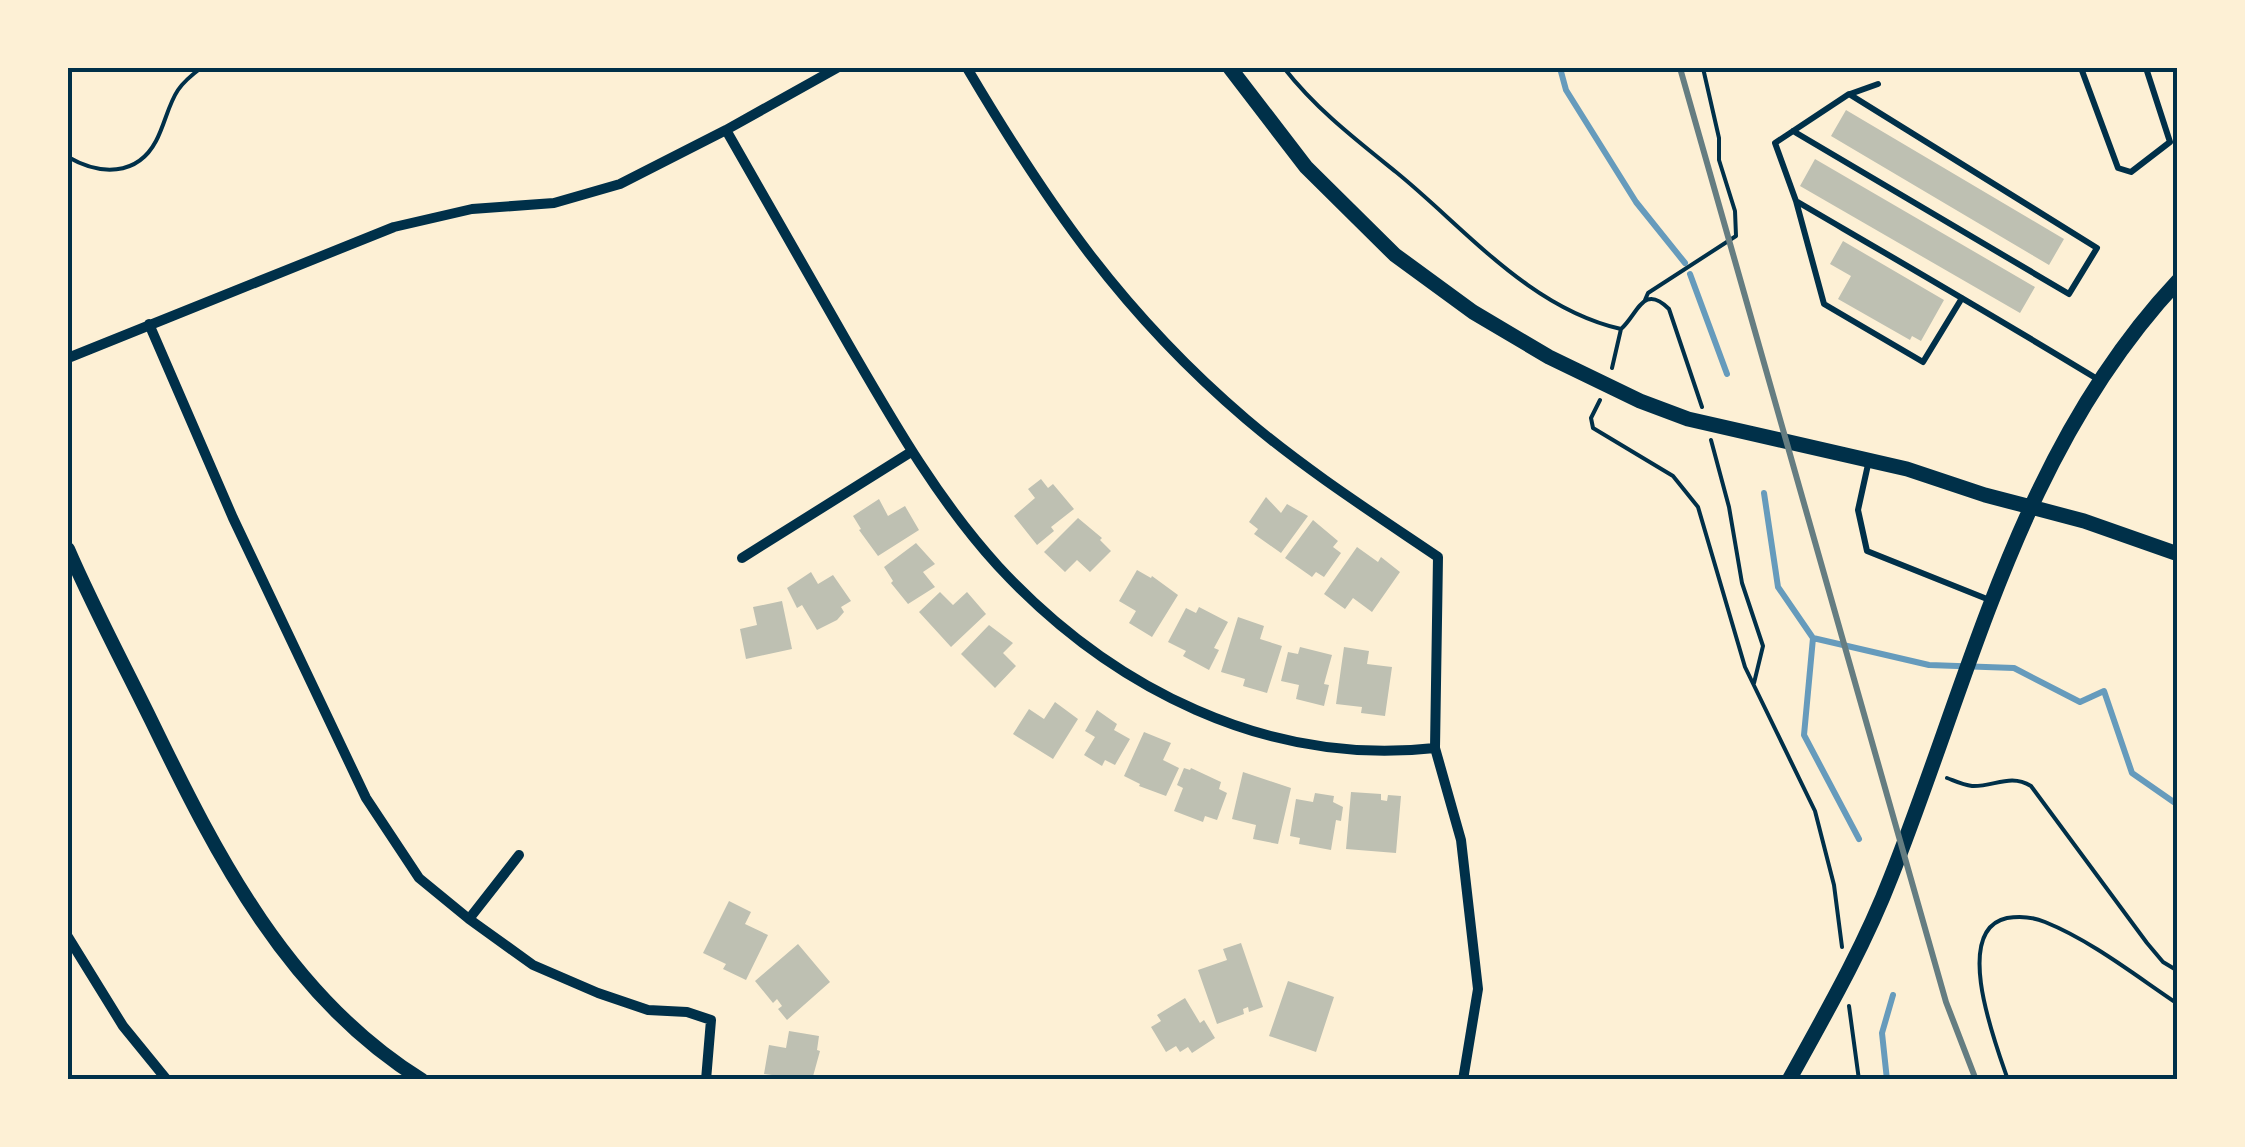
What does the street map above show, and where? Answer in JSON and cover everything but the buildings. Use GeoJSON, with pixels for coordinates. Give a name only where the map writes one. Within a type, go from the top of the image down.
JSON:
{"type":"FeatureCollection","features":[{"type":"Feature","properties":{"kind":"main road"},"geometry":{"type":"LineString","coordinates":[[1230,68],[1306,167],[1396,255],[1473,312],[1549,357],[1607,386],[1763,438],[1869,458],[2031,508],[2084,520],[2178,554]]}},
{"type":"Feature","properties":{"kind":"main road"},"geometry":{"type":"LineString","coordinates":[[1789,1080],[1842,993],[1890,880],[1992,601],[2060,442],[2099,380],[2178,281]]}},
{"type":"Feature","properties":{"kind":"street"},"geometry":{"type":"LineString","coordinates":[[68,358],[412,222],[472,210],[554,203],[620,184],[836,68]]}},
{"type":"Feature","properties":{"kind":"street"},"geometry":{"type":"LineString","coordinates":[[967,68],[1066,226],[1164,342],[1248,421],[1438,557],[1435,748],[1461,840],[1478,989],[1462,1080]]}},
{"type":"Feature","properties":{"kind":"street"},"geometry":{"type":"LineString","coordinates":[[726,130],[911,452],[986,552],[1031,600],[1069,633],[1160,694],[1204,716],[1308,746],[1361,751],[1435,748]]}},
{"type":"Feature","properties":{"kind":"street"},"geometry":{"type":"LineString","coordinates":[[150,324],[233,518],[366,798],[419,878],[469,920],[534,965],[648,1010],[687,1012],[711,1020],[706,1080]]}},
{"type":"Feature","properties":{"kind":"street"},"geometry":{"type":"LineString","coordinates":[[742,558],[911,452]]}},
{"type":"Feature","properties":{"kind":"street"},"geometry":{"type":"LineString","coordinates":[[70,559],[208,837],[263,925],[326,1001],[378,1048],[422,1080]]}},
{"type":"Feature","properties":{"kind":"street"},"geometry":{"type":"LineString","coordinates":[[469,920],[518,855]]}},
{"type":"Feature","properties":{"kind":"street"},"geometry":{"type":"LineString","coordinates":[[68,937],[124,1026],[167,1080]]}},
{"type":"Feature","properties":{"kind":"lane"},"geometry":{"type":"LineString","coordinates":[[2081,68],[2118,168],[2131,172],[2170,142],[2146,68]]}},
{"type":"Feature","properties":{"kind":"lane"},"geometry":{"type":"LineString","coordinates":[[1878,84],[1849,94],[1775,143],[1796,201],[1824,304],[1922,362],[1962,298]]}},
{"type":"Feature","properties":{"kind":"lane"},"geometry":{"type":"LineString","coordinates":[[1793,131],[2070,294],[2097,248],[1849,94]]}},
{"type":"Feature","properties":{"kind":"lane"},"geometry":{"type":"LineString","coordinates":[[1796,201],[2099,380]]}},
{"type":"Feature","properties":{"kind":"lane"},"geometry":{"type":"LineString","coordinates":[[1869,458],[1858,510],[1867,550],[1992,601]]}},
{"type":"Feature","properties":{"kind":"path"},"geometry":{"type":"LineString","coordinates":[[68,157],[100,171],[126,168],[138,162],[156,141],[180,88],[201,68]]}},
{"type":"Feature","properties":{"kind":"path"},"geometry":{"type":"LineString","coordinates":[[1284,68],[1344,132],[1510,272],[1601,324],[1620,328]]}},
{"type":"Feature","properties":{"kind":"path"},"geometry":{"type":"LineString","coordinates":[[1703,68],[1719,138],[1719,160],[1738,226],[1736,236],[1648,293],[1620,328],[1607,386],[1590,418],[1593,428],[1673,476],[1698,507],[1746,667],[1815,811],[1834,885],[1843,957]]}},
{"type":"Feature","properties":{"kind":"path"},"geometry":{"type":"LineString","coordinates":[[1645,301],[1660,301],[1669,309],[1696,417]]}},
{"type":"Feature","properties":{"kind":"path"},"geometry":{"type":"LineString","coordinates":[[1710,433],[1730,507],[1742,583],[1763,646],[1754,683]]}},
{"type":"Feature","properties":{"kind":"path"},"geometry":{"type":"LineString","coordinates":[[1932,772],[1966,785],[2009,779],[2022,780],[2030,786],[2147,943],[2163,962],[2178,971]]}},
{"type":"Feature","properties":{"kind":"path"},"geometry":{"type":"LineString","coordinates":[[2008,1080],[1988,1013],[1980,969],[1980,940],[1995,922],[2017,917],[2045,922],[2114,961],[2178,1004]]}},
{"type":"Feature","properties":{"kind":"path"},"geometry":{"type":"LineString","coordinates":[[1842,993],[1858,1080]]}},
{"type":"Feature","properties":{"kind":"waterway"},"geometry":{"type":"LineString","coordinates":[[1560,68],[1566,90],[1636,202],[1685,263]]}},
{"type":"Feature","properties":{"kind":"waterway"},"geometry":{"type":"LineString","coordinates":[[1690,274],[1727,374]]}},
{"type":"Feature","properties":{"kind":"waterway"},"geometry":{"type":"LineString","coordinates":[[1764,493],[1778,587],[1813,638],[1804,735],[1859,839]]}},
{"type":"Feature","properties":{"kind":"waterway"},"geometry":{"type":"LineString","coordinates":[[1813,638],[1929,665],[2014,668],[2080,702],[2104,691],[2132,773],[2178,805]]}},
{"type":"Feature","properties":{"kind":"waterway"},"geometry":{"type":"LineString","coordinates":[[1887,1080],[1882,1033],[1893,995]]}},
{"type":"Feature","properties":{"kind":"railway"},"geometry":{"type":"LineString","coordinates":[[1680,68],[1946,1002],[1976,1080]]}}]}
